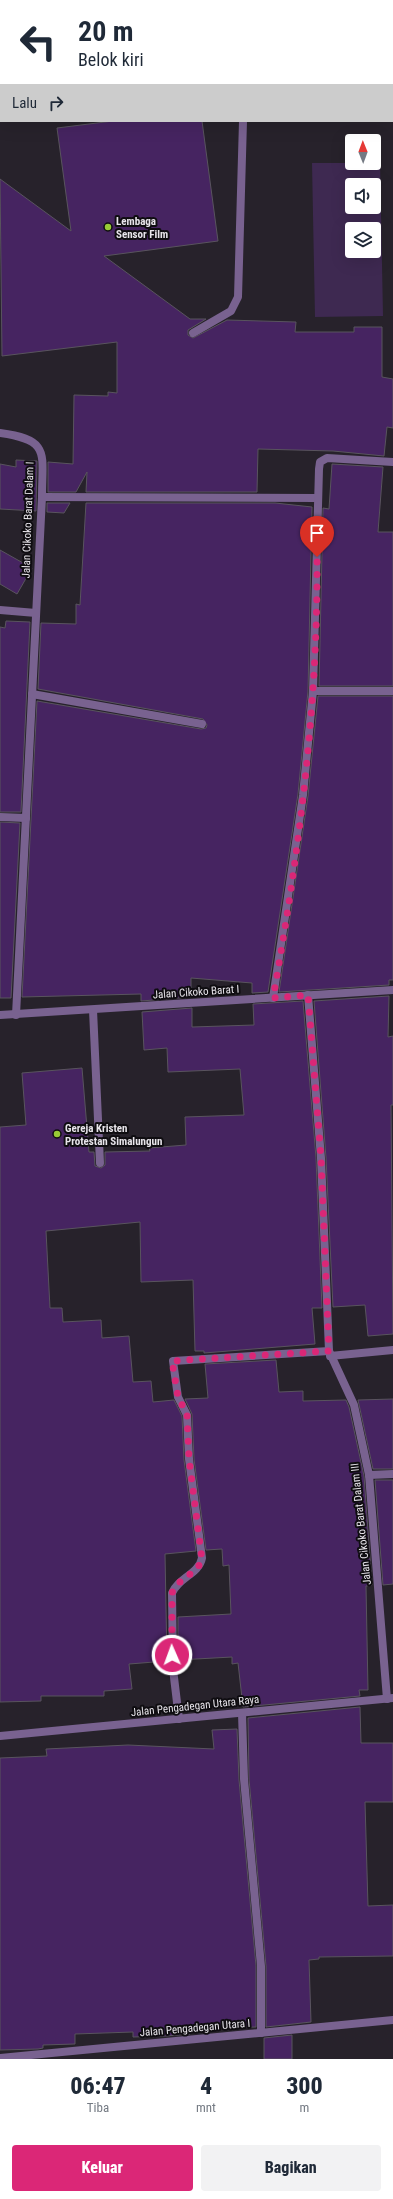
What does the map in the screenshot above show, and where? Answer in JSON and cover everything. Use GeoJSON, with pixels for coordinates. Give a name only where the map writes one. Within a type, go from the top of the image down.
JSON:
{"type":"FeatureCollection","features":[{"type":"Feature","properties":{"kind":"street"},"geometry":{"type":"LineString","coordinates":[[193,333],[231,311],[238,297],[243,122]]}},
{"type":"Feature","properties":{"kind":"street","name":"Jalan Cikoko Barat Dalam I"},"geometry":{"type":"LineString","coordinates":[[0,433],[23,436],[38,445],[42,457],[42,497],[16,1015]]}},
{"type":"Feature","properties":{"kind":"street"},"geometry":{"type":"LineString","coordinates":[[273,998],[303,796],[313,691],[317,572],[317,498],[320,462],[327,458],[393,462]]}},
{"type":"Feature","properties":{"kind":"street"},"geometry":{"type":"LineString","coordinates":[[42,497],[317,498]]}},
{"type":"Feature","properties":{"kind":"street"},"geometry":{"type":"LineString","coordinates":[[0,610],[36,613]]}},
{"type":"Feature","properties":{"kind":"street"},"geometry":{"type":"LineString","coordinates":[[313,691],[393,691]]}},
{"type":"Feature","properties":{"kind":"street"},"geometry":{"type":"LineString","coordinates":[[32,694],[202,724]]}},
{"type":"Feature","properties":{"kind":"street"},"geometry":{"type":"LineString","coordinates":[[0,817],[26,818]]}},
{"type":"Feature","properties":{"kind":"street","name":"Jalan Cikoko Barat I"},"geometry":{"type":"LineString","coordinates":[[0,1016],[393,990]]}},
{"type":"Feature","properties":{"kind":"street","name":"Jalan Cikoko Barat Dalam III"},"geometry":{"type":"LineString","coordinates":[[308,995],[321,1158],[330,1354],[354,1405],[369,1475],[390,1698]]}},
{"type":"Feature","properties":{"kind":"street"},"geometry":{"type":"LineString","coordinates":[[93,1010],[100,1163]]}},
{"type":"Feature","properties":{"kind":"street"},"geometry":{"type":"LineString","coordinates":[[179,1719],[173,1669],[172,1593],[177,1584],[199,1566],[202,1558],[189,1459],[187,1414],[178,1397],[172,1361],[393,1350]]}},
{"type":"Feature","properties":{"kind":"street"},"geometry":{"type":"LineString","coordinates":[[369,1475],[393,1474]]}},
{"type":"Feature","properties":{"kind":"street","name":"Jalan Pengadegan Utara Raya"},"geometry":{"type":"LineString","coordinates":[[0,1736],[390,1698]]}},
{"type":"Feature","properties":{"kind":"street"},"geometry":{"type":"LineString","coordinates":[[242,1713],[244,1779],[261,1966],[261,2033]]}},
{"type":"Feature","properties":{"kind":"street","name":"Jalan Pengadegan Utara I"},"geometry":{"type":"LineString","coordinates":[[0,2058],[393,2020]]}},
{"type":"Feature","properties":{"kind":"shaded area"},"geometry":{"type":"Polygon","coordinates":[[[312,163],[345,163],[345,170],[380,170],[380,178],[345,178],[345,214],[381,214],[381,213],[383,316],[315,317],[312,163]]]}},
{"type":"Feature","properties":{"kind":"building"},"geometry":{"type":"Polygon","coordinates":[[[105,122],[202,122],[218,241],[104,256],[190,319],[206,319],[188,330],[188,335],[193,338],[227,320],[296,322],[295,332],[354,332],[354,327],[382,327],[382,377],[393,379],[393,428],[387,427],[384,456],[333,451],[258,449],[257,492],[86,492],[87,472],[76,492],[48,492],[48,462],[73,464],[74,395],[108,396],[108,392],[117,393],[117,342],[2,356],[0,179],[71,231],[57,128],[105,122]]]}},
{"type":"Feature","properties":{"kind":"building"},"geometry":{"type":"Polygon","coordinates":[[[16,460],[37,461],[36,511],[0,509],[0,464],[16,467],[16,460]]]}},
{"type":"Feature","properties":{"kind":"building"},"geometry":{"type":"Polygon","coordinates":[[[332,464],[383,467],[378,532],[393,532],[393,686],[319,686],[323,508],[329,509],[332,464]]]}},
{"type":"Feature","properties":{"kind":"building"},"geometry":{"type":"Polygon","coordinates":[[[47,503],[70,503],[64,513],[47,512],[47,503]]]}},
{"type":"Feature","properties":{"kind":"building"},"geometry":{"type":"Polygon","coordinates":[[[86,503],[275,503],[312,507],[308,691],[298,794],[268,992],[252,993],[252,983],[191,978],[191,997],[141,1001],[141,994],[22,997],[37,701],[201,729],[206,728],[207,725],[203,719],[38,689],[41,623],[76,624],[76,604],[80,605],[86,503]]]}},
{"type":"Feature","properties":{"kind":"building"},"geometry":{"type":"Polygon","coordinates":[[[0,550],[32,568],[17,594],[0,584],[0,550]]]}},
{"type":"Feature","properties":{"kind":"building"},"geometry":{"type":"Polygon","coordinates":[[[6,621],[30,622],[21,812],[0,812],[0,627],[5,628],[6,621]]]}},
{"type":"Feature","properties":{"kind":"building"},"geometry":{"type":"Polygon","coordinates":[[[318,696],[393,696],[393,980],[389,980],[389,985],[279,992],[308,796],[318,696]]]}},
{"type":"Feature","properties":{"kind":"building"},"geometry":{"type":"Polygon","coordinates":[[[0,822],[20,823],[11,998],[0,998],[0,822]]]}},
{"type":"Feature","properties":{"kind":"building"},"geometry":{"type":"Polygon","coordinates":[[[389,996],[388,1037],[393,1036],[393,1105],[391,1105],[393,1334],[368,1336],[365,1305],[333,1307],[326,1158],[314,1001],[389,996]]]}},
{"type":"Feature","properties":{"kind":"building"},"geometry":{"type":"Polygon","coordinates":[[[303,1001],[316,1158],[322,1308],[312,1308],[315,1344],[204,1353],[204,1351],[195,1351],[193,1280],[141,1282],[140,1222],[46,1231],[50,1308],[62,1308],[63,1322],[101,1320],[102,1338],[129,1336],[133,1382],[151,1381],[153,1402],[174,1400],[182,1416],[184,1460],[196,1551],[165,1554],[167,1661],[129,1664],[132,1689],[104,1691],[104,1696],[41,1696],[41,1701],[0,1702],[0,1127],[26,1125],[22,1073],[82,1068],[89,1152],[94,1152],[95,1166],[101,1168],[105,1165],[105,1152],[150,1151],[149,1148],[186,1145],[185,1117],[244,1115],[240,1069],[168,1072],[167,1048],[144,1050],[142,1012],[192,1008],[192,1027],[254,1025],[253,1004],[303,1001]]]}},
{"type":"Feature","properties":{"kind":"building"},"geometry":{"type":"Polygon","coordinates":[[[276,1360],[279,1392],[303,1391],[303,1401],[346,1400],[349,1407],[364,1476],[372,1585],[366,1586],[368,1690],[359,1690],[360,1696],[243,1707],[238,1663],[232,1664],[232,1657],[178,1660],[178,1617],[231,1614],[229,1565],[223,1566],[222,1549],[206,1550],[194,1459],[192,1414],[185,1399],[208,1398],[205,1364],[276,1360]]]}},
{"type":"Feature","properties":{"kind":"building"},"geometry":{"type":"Polygon","coordinates":[[[393,1399],[393,1469],[373,1469],[358,1400],[393,1399]]]}},
{"type":"Feature","properties":{"kind":"building"},"geometry":{"type":"Polygon","coordinates":[[[375,1480],[393,1480],[393,1584],[383,1585],[375,1480]]]}},
{"type":"Feature","properties":{"kind":"building"},"geometry":{"type":"Polygon","coordinates":[[[360,1707],[361,1743],[393,1743],[393,1802],[365,1802],[368,1906],[393,1905],[393,1956],[319,1957],[319,1959],[309,1960],[311,2022],[266,2027],[266,1966],[249,1779],[248,1718],[360,1707]]]}},
{"type":"Feature","properties":{"kind":"building"},"geometry":{"type":"Polygon","coordinates":[[[237,1729],[239,1780],[256,1966],[256,2027],[189,2029],[190,2034],[166,2036],[133,2037],[133,2032],[75,2034],[75,2044],[43,2045],[43,2048],[38,2049],[0,2050],[0,1758],[47,1756],[46,1749],[128,1745],[214,1749],[212,1730],[237,1729]]]}},
{"type":"Feature","properties":{"kind":"building"},"geometry":{"type":"Polygon","coordinates":[[[292,2035],[292,2059],[264,2059],[264,2038],[292,2035]]]}},
{"type":"Feature","properties":{"kind":"place","name":"Lembaga Sensor Film"},"geometry":{"type":"Point","coordinates":[108,227]}},
{"type":"Feature","properties":{"kind":"place","name":"Gereja Kristen Protestan Simalungun"},"geometry":{"type":"Point","coordinates":[57,1134]}},
{"type":"Feature","properties":{"kind":"route"},"geometry":{"type":"LineString","coordinates":[[172,1655],[170,1608],[172,1593],[176,1584],[196,1570],[202,1560],[189,1459],[187,1414],[178,1397],[172,1361],[329,1351],[321,1158],[308,995],[273,998],[283,944],[303,796],[313,691],[317,557]]}}]}
